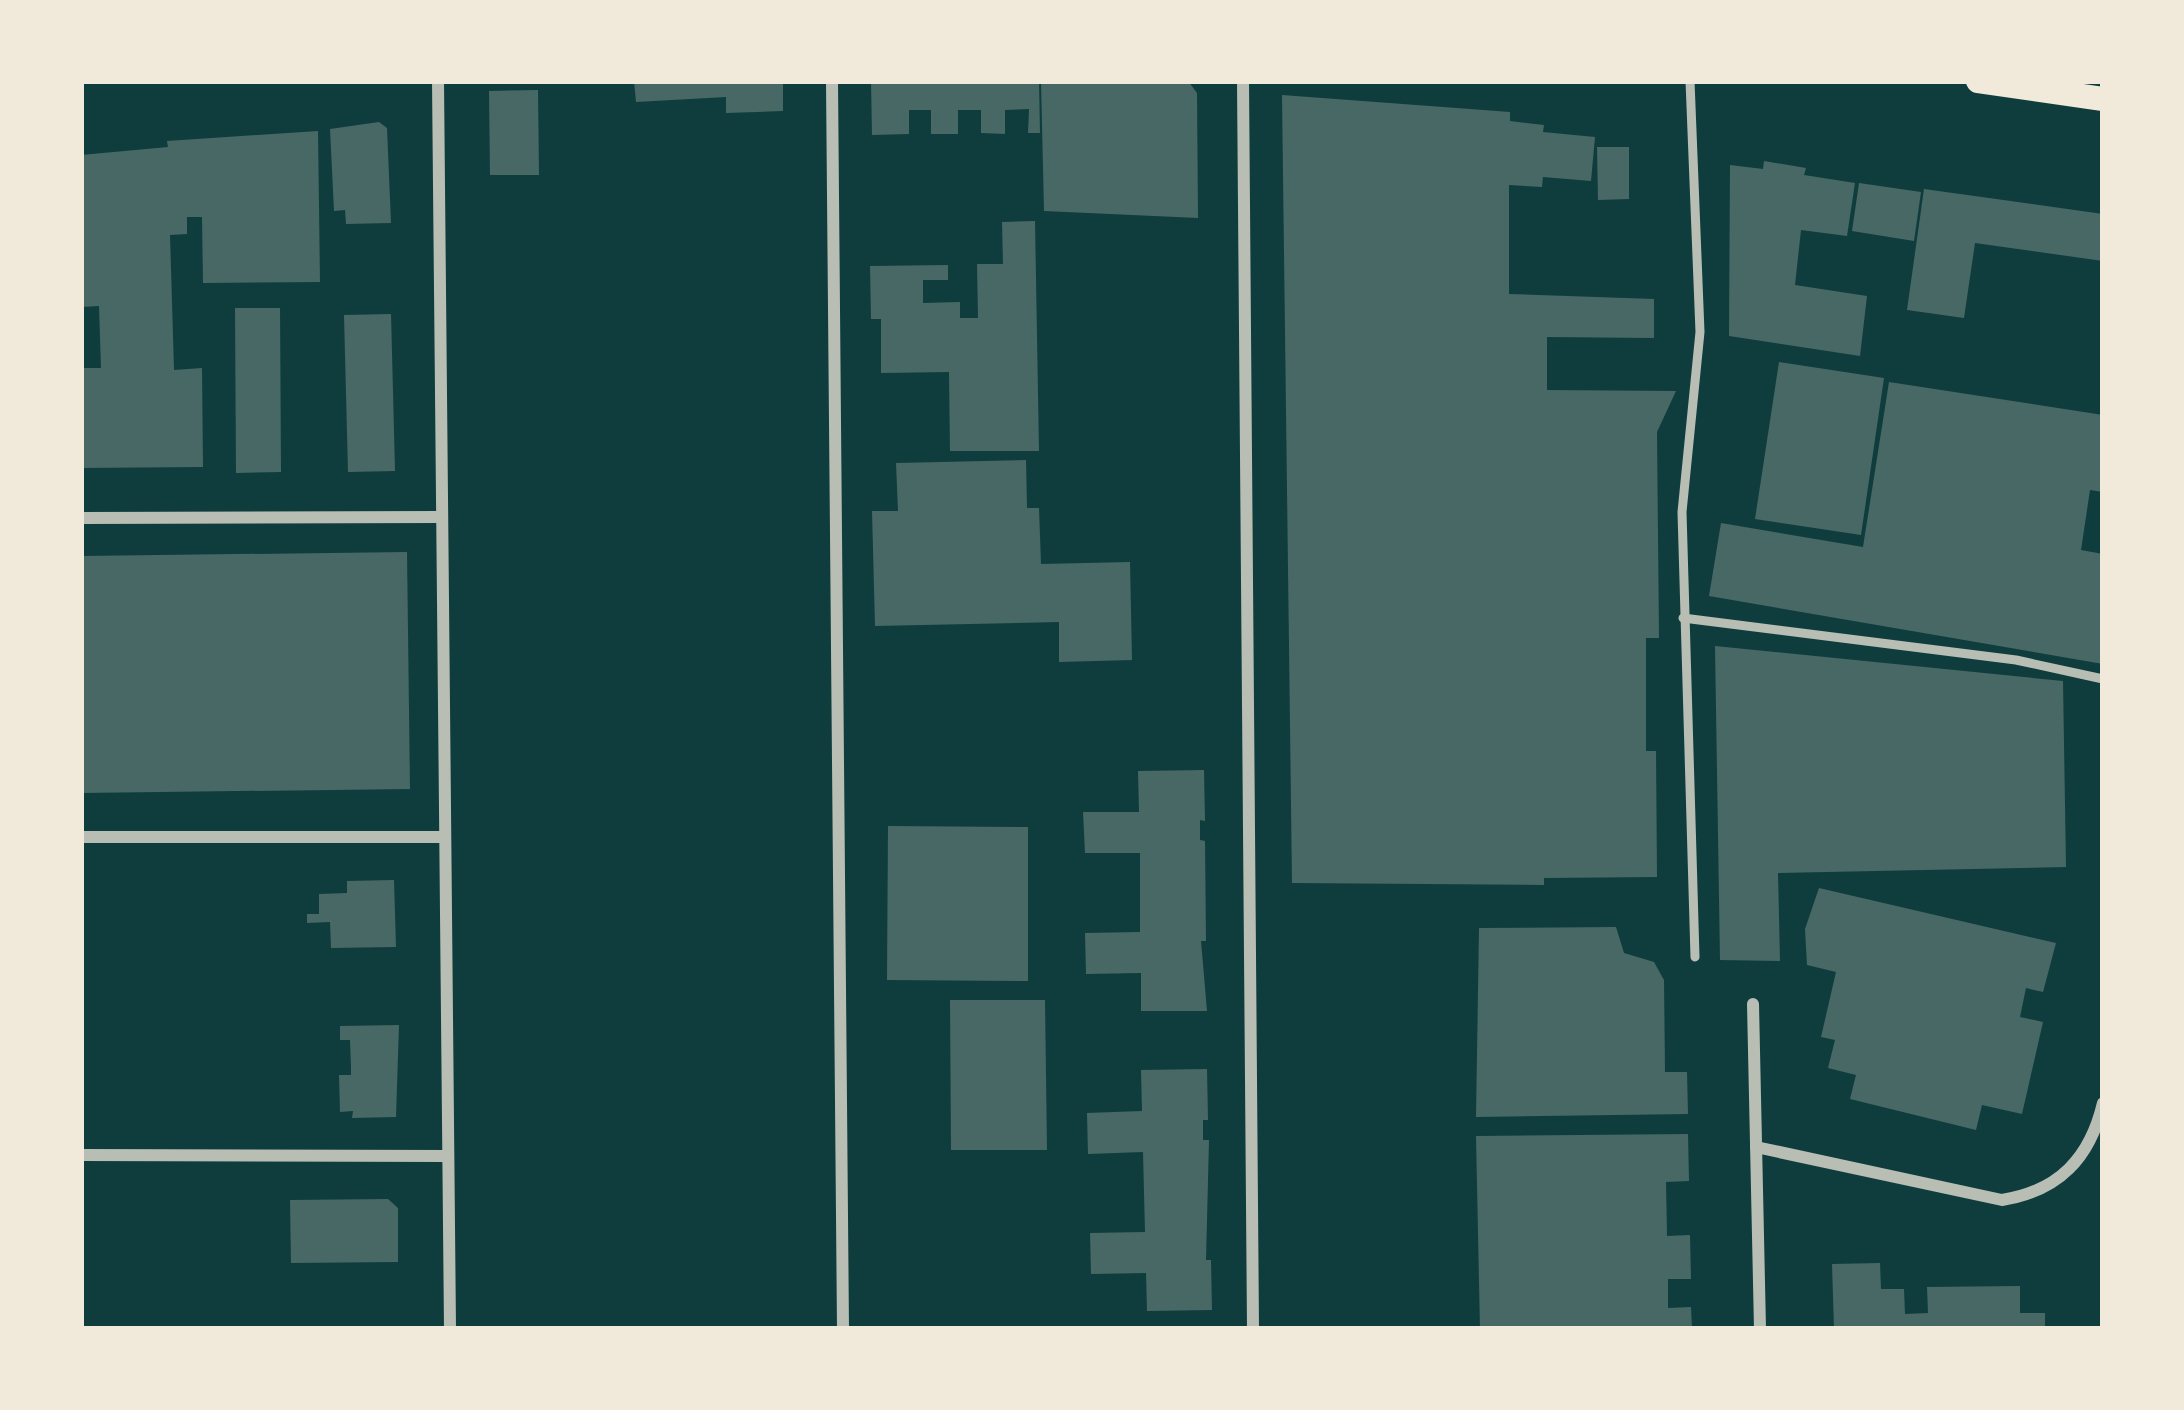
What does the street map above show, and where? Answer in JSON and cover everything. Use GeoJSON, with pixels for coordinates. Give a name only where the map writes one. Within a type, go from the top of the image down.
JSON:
{"type":"FeatureCollection","features":[{"type":"Feature","properties":{"kind":"main road"},"geometry":{"type":"LineString","coordinates":[[1978,81],[2103,99]]}},
{"type":"Feature","properties":{"kind":"street"},"geometry":{"type":"LineString","coordinates":[[438,81],[450,1329]]}},
{"type":"Feature","properties":{"kind":"street"},"geometry":{"type":"LineString","coordinates":[[832,81],[843,1329]]}},
{"type":"Feature","properties":{"kind":"street"},"geometry":{"type":"LineString","coordinates":[[1243,81],[1253,1329]]}},
{"type":"Feature","properties":{"kind":"street"},"geometry":{"type":"LineString","coordinates":[[81,518],[442,517]]}},
{"type":"Feature","properties":{"kind":"street"},"geometry":{"type":"LineString","coordinates":[[81,837],[446,837]]}},
{"type":"Feature","properties":{"kind":"street"},"geometry":{"type":"LineString","coordinates":[[1753,1004],[1760,1329]]}},
{"type":"Feature","properties":{"kind":"street"},"geometry":{"type":"LineString","coordinates":[[1756,1148],[2002,1199],[2030,1195],[2078,1162],[2095,1138],[2103,1103]]}},
{"type":"Feature","properties":{"kind":"street"},"geometry":{"type":"LineString","coordinates":[[81,1155],[448,1156]]}},
{"type":"Feature","properties":{"kind":"lane"},"geometry":{"type":"LineString","coordinates":[[1690,81],[1700,332],[1682,512],[1695,957]]}},
{"type":"Feature","properties":{"kind":"lane"},"geometry":{"type":"LineString","coordinates":[[1683,618],[2016,660],[2103,679]]}},
{"type":"Feature","properties":{"kind":"building"},"geometry":{"type":"Polygon","coordinates":[[[634,81],[783,81],[783,111],[726,113],[726,97],[636,102],[634,81]]]}},
{"type":"Feature","properties":{"kind":"building"},"geometry":{"type":"Polygon","coordinates":[[[871,81],[1039,81],[1040,133],[1028,133],[1029,109],[1005,110],[1005,134],[981,133],[981,110],[958,110],[958,134],[931,134],[931,110],[909,110],[909,134],[872,135],[871,81]]]}},
{"type":"Feature","properties":{"kind":"building"},"geometry":{"type":"Polygon","coordinates":[[[1041,81],[1188,81],[1197,93],[1198,218],[1044,211],[1041,81]]]}},
{"type":"Feature","properties":{"kind":"building"},"geometry":{"type":"Polygon","coordinates":[[[538,90],[539,175],[490,175],[489,91],[538,90]]]}},
{"type":"Feature","properties":{"kind":"building"},"geometry":{"type":"Polygon","coordinates":[[[1282,95],[1510,112],[1510,121],[1544,125],[1543,132],[1595,137],[1591,181],[1543,177],[1542,187],[1509,185],[1509,294],[1654,299],[1654,338],[1547,337],[1547,390],[1676,391],[1657,432],[1659,638],[1646,638],[1646,751],[1656,751],[1657,877],[1544,878],[1544,885],[1292,883],[1282,95]]]}},
{"type":"Feature","properties":{"kind":"building"},"geometry":{"type":"Polygon","coordinates":[[[379,122],[387,128],[391,223],[346,224],[345,210],[334,211],[330,129],[379,122]]]}},
{"type":"Feature","properties":{"kind":"building"},"geometry":{"type":"Polygon","coordinates":[[[318,131],[320,282],[203,283],[202,217],[187,217],[187,234],[170,235],[174,370],[202,368],[203,467],[81,468],[81,368],[101,368],[99,306],[81,307],[81,155],[168,147],[167,141],[318,131]]]}},
{"type":"Feature","properties":{"kind":"building"},"geometry":{"type":"Polygon","coordinates":[[[1597,147],[1629,147],[1629,199],[1598,200],[1597,147]]]}},
{"type":"Feature","properties":{"kind":"building"},"geometry":{"type":"Polygon","coordinates":[[[1764,161],[1806,168],[1804,175],[1855,183],[1847,236],[1801,230],[1795,285],[1867,296],[1860,356],[1729,336],[1730,165],[1763,169],[1764,161]]]}},
{"type":"Feature","properties":{"kind":"building"},"geometry":{"type":"Polygon","coordinates":[[[1859,183],[1921,192],[1914,241],[1852,231],[1859,183]]]}},
{"type":"Feature","properties":{"kind":"building"},"geometry":{"type":"Polygon","coordinates":[[[1924,189],[2103,214],[2103,261],[1975,243],[1964,318],[1907,310],[1924,189]]]}},
{"type":"Feature","properties":{"kind":"building"},"geometry":{"type":"Polygon","coordinates":[[[1035,221],[1039,451],[950,451],[949,372],[881,373],[881,319],[871,319],[870,266],[948,265],[948,280],[923,280],[923,303],[960,302],[960,318],[978,318],[977,264],[1003,264],[1002,222],[1035,221]]]}},
{"type":"Feature","properties":{"kind":"building"},"geometry":{"type":"Polygon","coordinates":[[[235,308],[280,308],[281,472],[236,473],[235,308]]]}},
{"type":"Feature","properties":{"kind":"building"},"geometry":{"type":"Polygon","coordinates":[[[391,314],[395,471],[348,472],[344,315],[391,314]]]}},
{"type":"Feature","properties":{"kind":"building"},"geometry":{"type":"Polygon","coordinates":[[[1779,362],[1884,378],[1861,535],[1755,519],[1779,362]]]}},
{"type":"Feature","properties":{"kind":"building"},"geometry":{"type":"Polygon","coordinates":[[[1889,382],[2103,415],[2103,492],[2090,490],[2081,550],[2103,554],[2103,664],[1709,596],[1721,523],[1863,547],[1889,382]]]}},
{"type":"Feature","properties":{"kind":"building"},"geometry":{"type":"Polygon","coordinates":[[[1026,460],[1027,508],[1039,508],[1041,564],[1130,562],[1132,660],[1059,662],[1059,622],[875,626],[872,511],[898,511],[896,463],[1026,460]]]}},
{"type":"Feature","properties":{"kind":"building"},"geometry":{"type":"Polygon","coordinates":[[[407,552],[410,789],[81,793],[81,556],[407,552]]]}},
{"type":"Feature","properties":{"kind":"building"},"geometry":{"type":"Polygon","coordinates":[[[1715,646],[2063,681],[2066,867],[1778,873],[1780,961],[1720,960],[1715,646]]]}},
{"type":"Feature","properties":{"kind":"building"},"geometry":{"type":"Polygon","coordinates":[[[1204,770],[1205,821],[1200,820],[1200,840],[1205,841],[1206,941],[1201,941],[1207,1011],[1141,1011],[1141,973],[1086,974],[1085,933],[1140,932],[1140,853],[1085,853],[1083,812],[1139,812],[1138,771],[1204,770]]]}},
{"type":"Feature","properties":{"kind":"building"},"geometry":{"type":"Polygon","coordinates":[[[888,826],[1028,827],[1028,981],[887,980],[888,826]]]}},
{"type":"Feature","properties":{"kind":"building"},"geometry":{"type":"Polygon","coordinates":[[[394,880],[396,947],[331,948],[330,922],[307,923],[307,914],[319,914],[319,894],[347,893],[347,881],[394,880]]]}},
{"type":"Feature","properties":{"kind":"building"},"geometry":{"type":"Polygon","coordinates":[[[1819,888],[2056,943],[2043,992],[2026,988],[2020,1017],[2043,1022],[2022,1114],[1982,1105],[1976,1130],[1850,1099],[1856,1075],[1828,1068],[1835,1040],[1821,1037],[1836,972],[1807,965],[1805,929],[1819,888]]]}},
{"type":"Feature","properties":{"kind":"building"},"geometry":{"type":"Polygon","coordinates":[[[1616,927],[1624,953],[1654,962],[1664,980],[1665,1072],[1687,1072],[1688,1114],[1476,1117],[1479,928],[1616,927]]]}},
{"type":"Feature","properties":{"kind":"building"},"geometry":{"type":"Polygon","coordinates":[[[950,1000],[1045,1000],[1047,1150],[951,1150],[950,1000]]]}},
{"type":"Feature","properties":{"kind":"building"},"geometry":{"type":"Polygon","coordinates":[[[399,1025],[396,1117],[352,1118],[353,1111],[340,1112],[339,1075],[351,1075],[351,1067],[350,1040],[340,1040],[340,1026],[399,1025]]]}},
{"type":"Feature","properties":{"kind":"building"},"geometry":{"type":"Polygon","coordinates":[[[1207,1069],[1208,1120],[1203,1120],[1203,1140],[1209,1140],[1206,1260],[1211,1260],[1212,1310],[1147,1311],[1146,1273],[1091,1274],[1090,1233],[1145,1232],[1143,1152],[1088,1154],[1087,1113],[1142,1111],[1141,1070],[1207,1069]]]}},
{"type":"Feature","properties":{"kind":"building"},"geometry":{"type":"Polygon","coordinates":[[[1688,1134],[1689,1181],[1666,1182],[1667,1236],[1690,1235],[1691,1279],[1668,1279],[1668,1308],[1691,1307],[1692,1329],[1480,1329],[1476,1136],[1688,1134]]]}},
{"type":"Feature","properties":{"kind":"building"},"geometry":{"type":"Polygon","coordinates":[[[388,1199],[398,1208],[398,1262],[291,1263],[290,1200],[388,1199]]]}},
{"type":"Feature","properties":{"kind":"building"},"geometry":{"type":"Polygon","coordinates":[[[1880,1263],[1881,1289],[1904,1289],[1905,1314],[1928,1313],[1927,1287],[2020,1286],[2020,1313],[2045,1313],[2045,1329],[1834,1329],[1832,1264],[1880,1263]]]}}]}
